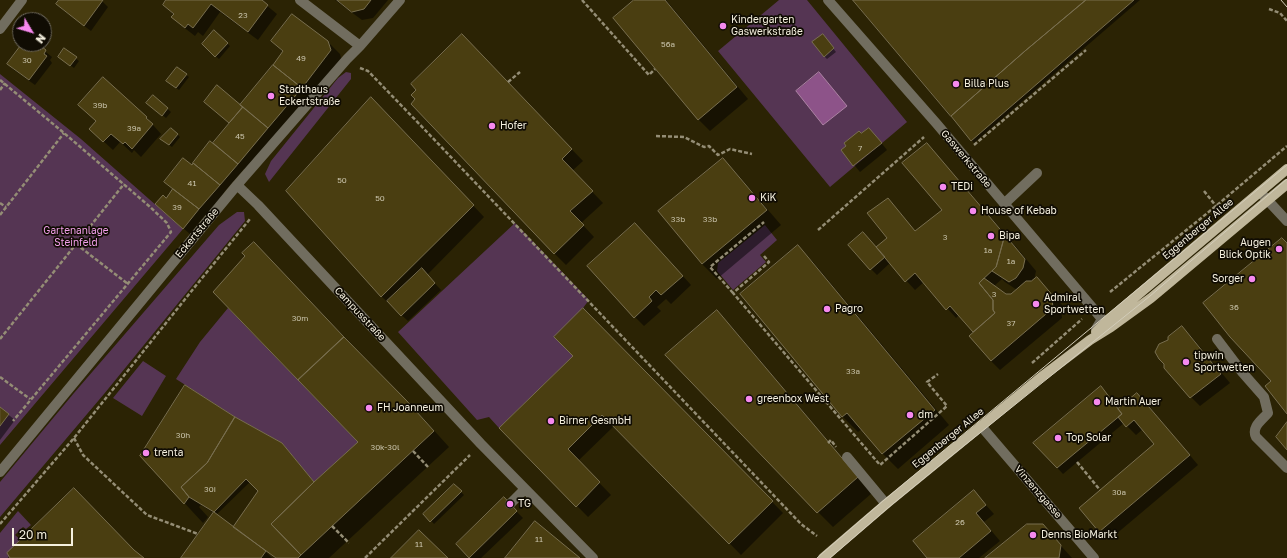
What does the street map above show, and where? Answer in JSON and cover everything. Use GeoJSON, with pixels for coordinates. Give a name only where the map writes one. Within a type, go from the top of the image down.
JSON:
{"type":"FeatureCollection","features":[{"type":"Feature","properties":{"kind":"main road","name":"Eggenberger Allee"},"geometry":{"type":"LineString","coordinates":[[1090,340],[1105,320],[1287,169]]}},
{"type":"Feature","properties":{"kind":"main road","name":"Eggenberger Allee"},"geometry":{"type":"LineString","coordinates":[[823,558],[886,504],[1040,378],[1090,340],[1111,327],[1151,298],[1287,184]]}},
{"type":"Feature","properties":{"kind":"street"},"geometry":{"type":"LineString","coordinates":[[0,29],[22,0]]}},
{"type":"Feature","properties":{"kind":"street"},"geometry":{"type":"LineString","coordinates":[[300,0],[360,46]]}},
{"type":"Feature","properties":{"kind":"street","name":"Eckertstraße"},"geometry":{"type":"LineString","coordinates":[[0,472],[237,185],[400,0]]}},
{"type":"Feature","properties":{"kind":"street","name":"Gaswerkstraße"},"geometry":{"type":"LineString","coordinates":[[828,0],[1105,320]]}},
{"type":"Feature","properties":{"kind":"street"},"geometry":{"type":"LineString","coordinates":[[1004,204],[1037,173]]}},
{"type":"Feature","properties":{"kind":"street","name":"Campusstraße"},"geometry":{"type":"LineString","coordinates":[[237,185],[258,205],[481,444],[593,558]]}},
{"type":"Feature","properties":{"kind":"street"},"geometry":{"type":"LineString","coordinates":[[1260,192],[1287,221]]}},
{"type":"Feature","properties":{"kind":"street"},"geometry":{"type":"LineString","coordinates":[[1217,339],[1242,372],[1264,397],[1268,413],[1255,428],[1254,433],[1256,437],[1287,468]]}},
{"type":"Feature","properties":{"kind":"street","name":"Vinzenzgasse"},"geometry":{"type":"LineString","coordinates":[[981,426],[1094,558]]}},
{"type":"Feature","properties":{"kind":"street"},"geometry":{"type":"LineString","coordinates":[[847,457],[886,504]]}},
{"type":"Feature","properties":{"kind":"street"},"geometry":{"type":"LineString","coordinates":[[510,504],[525,489]]}},
{"type":"Feature","properties":{"kind":"path"},"geometry":{"type":"LineString","coordinates":[[582,0],[649,75],[655,69]]}},
{"type":"Feature","properties":{"kind":"path"},"geometry":{"type":"LineString","coordinates":[[1269,9],[1280,13],[1287,21]]}},
{"type":"Feature","properties":{"kind":"path"},"geometry":{"type":"LineString","coordinates":[[974,146],[1086,50]]}},
{"type":"Feature","properties":{"kind":"path"},"geometry":{"type":"LineString","coordinates":[[368,71],[515,223],[801,524],[817,536]]}},
{"type":"Feature","properties":{"kind":"path"},"geometry":{"type":"LineString","coordinates":[[508,82],[520,72]]}},
{"type":"Feature","properties":{"kind":"path"},"geometry":{"type":"LineString","coordinates":[[0,80],[124,184],[167,223],[171,232],[13,421]]}},
{"type":"Feature","properties":{"kind":"path"},"geometry":{"type":"LineString","coordinates":[[0,90],[5,83]]}},
{"type":"Feature","properties":{"kind":"path"},"geometry":{"type":"LineString","coordinates":[[0,215],[64,133]]}},
{"type":"Feature","properties":{"kind":"path"},"geometry":{"type":"LineString","coordinates":[[656,136],[684,137],[704,147],[709,146],[718,155],[730,149],[752,154]]}},
{"type":"Feature","properties":{"kind":"path"},"geometry":{"type":"LineString","coordinates":[[818,230],[924,137]]}},
{"type":"Feature","properties":{"kind":"path"},"geometry":{"type":"LineString","coordinates":[[1110,292],[1287,146]]}},
{"type":"Feature","properties":{"kind":"path"},"geometry":{"type":"LineString","coordinates":[[0,339],[124,184]]}},
{"type":"Feature","properties":{"kind":"path"},"geometry":{"type":"LineString","coordinates":[[1204,191],[1216,206]]}},
{"type":"Feature","properties":{"kind":"path"},"geometry":{"type":"LineString","coordinates":[[0,203],[6,207]]}},
{"type":"Feature","properties":{"kind":"path"},"geometry":{"type":"LineString","coordinates":[[0,524],[74,438],[253,216],[258,205]]}},
{"type":"Feature","properties":{"kind":"path"},"geometry":{"type":"LineString","coordinates":[[764,222],[710,267],[880,465],[947,406],[927,382],[938,374]]}},
{"type":"Feature","properties":{"kind":"path"},"geometry":{"type":"LineString","coordinates":[[76,244],[128,284]]}},
{"type":"Feature","properties":{"kind":"path"},"geometry":{"type":"LineString","coordinates":[[733,293],[769,262],[764,256]]}},
{"type":"Feature","properties":{"kind":"path"},"geometry":{"type":"LineString","coordinates":[[0,378],[30,399]]}},
{"type":"Feature","properties":{"kind":"path"},"geometry":{"type":"LineString","coordinates":[[74,438],[83,455],[147,515],[198,534]]}},
{"type":"Feature","properties":{"kind":"path"},"geometry":{"type":"LineString","coordinates":[[828,443],[831,440],[835,445]]}},
{"type":"Feature","properties":{"kind":"path"},"geometry":{"type":"LineString","coordinates":[[365,558],[481,444]]}},
{"type":"Feature","properties":{"kind":"path"},"geometry":{"type":"LineString","coordinates":[[412,451],[428,467]]}},
{"type":"Feature","properties":{"kind":"path"},"geometry":{"type":"LineString","coordinates":[[1077,462],[1100,490]]}},
{"type":"Feature","properties":{"kind":"path"},"geometry":{"type":"LineString","coordinates":[[332,526],[349,543]]}},
{"type":"Feature","properties":{"kind":"green space"},"geometry":{"type":"Polygon","coordinates":[[[779,0],[807,0],[907,122],[830,187],[718,51],[779,0]]]}},
{"type":"Feature","properties":{"kind":"green space"},"geometry":{"type":"Polygon","coordinates":[[[346,72],[351,73],[351,79],[269,182],[265,174],[271,161],[338,78],[346,72]]]}},
{"type":"Feature","properties":{"kind":"green space","name":"Gartenanlage Steinfeld"},"geometry":{"type":"Polygon","coordinates":[[[0,74],[81,139],[183,229],[0,445],[0,74]]]}},
{"type":"Feature","properties":{"kind":"green space"},"geometry":{"type":"Polygon","coordinates":[[[237,212],[244,212],[245,221],[104,394],[0,517],[0,482],[74,393],[219,225],[237,212]]]}},
{"type":"Feature","properties":{"kind":"green space"},"geometry":{"type":"Polygon","coordinates":[[[515,223],[589,300],[554,337],[573,356],[499,428],[489,417],[477,420],[398,332],[515,223]]]}},
{"type":"Feature","properties":{"kind":"green space"},"geometry":{"type":"Polygon","coordinates":[[[765,225],[777,240],[760,255],[766,262],[733,290],[717,271],[718,263],[765,225]]]}},
{"type":"Feature","properties":{"kind":"green space"},"geometry":{"type":"Polygon","coordinates":[[[228,308],[358,442],[314,482],[282,443],[235,417],[176,379],[200,342],[228,308]]]}},
{"type":"Feature","properties":{"kind":"green space"},"geometry":{"type":"Polygon","coordinates":[[[143,361],[166,376],[142,416],[113,398],[143,361]]]}},
{"type":"Feature","properties":{"kind":"green space"},"geometry":{"type":"Polygon","coordinates":[[[18,511],[31,525],[26,529],[23,527],[15,535],[21,540],[8,558],[0,558],[0,533],[18,511]]]}},
{"type":"Feature","properties":{"kind":"shaded area"},"geometry":{"type":"Polygon","coordinates":[[[819,72],[847,106],[823,125],[796,91],[819,72]]]}},
{"type":"Feature","properties":{"kind":"building"},"geometry":{"type":"Polygon","coordinates":[[[59,0],[103,0],[84,26],[56,4],[59,0]]]}},
{"type":"Feature","properties":{"kind":"building"},"geometry":{"type":"Polygon","coordinates":[[[166,0],[262,0],[268,5],[248,32],[211,4],[193,28],[188,24],[185,28],[171,17],[174,14],[163,5],[166,0]]]}},
{"type":"Feature","properties":{"kind":"building"},"geometry":{"type":"Polygon","coordinates":[[[337,0],[371,0],[364,9],[352,12],[337,0]]]}},
{"type":"Feature","properties":{"kind":"building"},"geometry":{"type":"Polygon","coordinates":[[[634,0],[665,0],[737,87],[698,120],[613,18],[634,0]]]}},
{"type":"Feature","properties":{"kind":"building","name":"Billa Plus"},"geometry":{"type":"Polygon","coordinates":[[[853,0],[1086,0],[951,116],[853,0]]]}},
{"type":"Feature","properties":{"kind":"building"},"geometry":{"type":"Polygon","coordinates":[[[1086,0],[1134,0],[971,141],[951,116],[1086,0]]]}},
{"type":"Feature","properties":{"kind":"building"},"geometry":{"type":"Polygon","coordinates":[[[292,14],[328,41],[331,50],[302,88],[273,65],[283,51],[271,41],[292,14]]]}},
{"type":"Feature","properties":{"kind":"building"},"geometry":{"type":"Polygon","coordinates":[[[214,30],[228,43],[215,57],[202,44],[214,30]]]}},
{"type":"Feature","properties":{"kind":"building","name":"Hofer"},"geometry":{"type":"Polygon","coordinates":[[[462,34],[572,149],[562,159],[593,191],[570,211],[584,225],[554,254],[411,104],[415,99],[411,95],[416,90],[411,84],[462,34]]]}},
{"type":"Feature","properties":{"kind":"building"},"geometry":{"type":"Polygon","coordinates":[[[823,34],[834,48],[824,57],[812,42],[823,34]]]}},
{"type":"Feature","properties":{"kind":"building"},"geometry":{"type":"Polygon","coordinates":[[[64,48],[77,57],[70,66],[58,57],[64,48]]]}},
{"type":"Feature","properties":{"kind":"building"},"geometry":{"type":"Polygon","coordinates":[[[16,52],[45,52],[44,54],[47,56],[29,80],[7,64],[16,52]]]}},
{"type":"Feature","properties":{"kind":"building","name":"Stadthaus Eckertstraße"},"geometry":{"type":"Polygon","coordinates":[[[273,65],[302,88],[268,128],[240,105],[273,65]]]}},
{"type":"Feature","properties":{"kind":"building"},"geometry":{"type":"Polygon","coordinates":[[[177,67],[187,74],[176,88],[166,81],[177,67]]]}},
{"type":"Feature","properties":{"kind":"building"},"geometry":{"type":"Polygon","coordinates":[[[103,77],[153,124],[132,149],[125,142],[123,144],[111,134],[103,142],[89,129],[96,121],[78,105],[103,77]]]}},
{"type":"Feature","properties":{"kind":"building"},"geometry":{"type":"Polygon","coordinates":[[[217,85],[243,107],[229,123],[204,102],[217,85]]]}},
{"type":"Feature","properties":{"kind":"building"},"geometry":{"type":"Polygon","coordinates":[[[153,95],[168,108],[162,116],[146,103],[153,95]]]}},
{"type":"Feature","properties":{"kind":"building"},"geometry":{"type":"Polygon","coordinates":[[[371,97],[474,205],[381,297],[286,191],[371,97]]]}},
{"type":"Feature","properties":{"kind":"building"},"geometry":{"type":"Polygon","coordinates":[[[243,107],[268,128],[238,164],[213,143],[243,107]]]}},
{"type":"Feature","properties":{"kind":"building"},"geometry":{"type":"Polygon","coordinates":[[[171,128],[178,134],[169,145],[160,139],[171,128]]]}},
{"type":"Feature","properties":{"kind":"building"},"geometry":{"type":"Polygon","coordinates":[[[869,128],[882,143],[853,166],[841,150],[846,146],[844,143],[859,131],[861,133],[869,128]]]}},
{"type":"Feature","properties":{"kind":"building"},"geometry":{"type":"Polygon","coordinates":[[[210,141],[238,164],[220,185],[193,163],[210,141]]]}},
{"type":"Feature","properties":{"kind":"building"},"geometry":{"type":"Polygon","coordinates":[[[927,143],[1005,235],[996,267],[979,283],[993,300],[993,310],[995,313],[973,332],[950,306],[946,310],[915,273],[905,282],[876,247],[887,238],[867,213],[888,198],[915,231],[942,210],[902,163],[927,143]]]}},
{"type":"Feature","properties":{"kind":"building"},"geometry":{"type":"Polygon","coordinates":[[[183,158],[192,165],[193,163],[220,185],[199,209],[164,182],[183,158]]]}},
{"type":"Feature","properties":{"kind":"building"},"geometry":{"type":"Polygon","coordinates":[[[723,158],[767,210],[702,264],[658,211],[723,158]]]}},
{"type":"Feature","properties":{"kind":"building"},"geometry":{"type":"Polygon","coordinates":[[[173,189],[199,209],[183,229],[155,204],[163,195],[166,198],[173,189]]]}},
{"type":"Feature","properties":{"kind":"building"},"geometry":{"type":"Polygon","coordinates":[[[635,223],[683,276],[661,295],[656,290],[649,297],[652,301],[634,318],[587,266],[635,223]]]}},
{"type":"Feature","properties":{"kind":"building"},"geometry":{"type":"Polygon","coordinates":[[[863,232],[885,257],[870,270],[848,245],[863,232]]]}},
{"type":"Feature","properties":{"kind":"building"},"geometry":{"type":"Polygon","coordinates":[[[1005,235],[1025,259],[1023,268],[1016,278],[1009,282],[992,271],[996,267],[1005,235]]]}},
{"type":"Feature","properties":{"kind":"building"},"geometry":{"type":"Polygon","coordinates":[[[1282,238],[1287,243],[1287,414],[1265,386],[1271,381],[1230,337],[1203,303],[1282,238]]]}},
{"type":"Feature","properties":{"kind":"building"},"geometry":{"type":"Polygon","coordinates":[[[254,242],[344,337],[298,380],[213,292],[245,256],[242,253],[254,242]]]}},
{"type":"Feature","properties":{"kind":"building"},"geometry":{"type":"Polygon","coordinates":[[[798,245],[935,410],[882,454],[847,413],[842,417],[740,294],[798,245]]]}},
{"type":"Feature","properties":{"kind":"building"},"geometry":{"type":"Polygon","coordinates":[[[422,268],[435,283],[401,316],[387,301],[422,268]]]}},
{"type":"Feature","properties":{"kind":"building"},"geometry":{"type":"Polygon","coordinates":[[[1037,277],[1054,297],[1052,298],[1053,308],[991,361],[969,336],[995,313],[993,310],[993,300],[979,283],[984,278],[1006,294],[1011,294],[1026,281],[1031,281],[1037,277]]]}},
{"type":"Feature","properties":{"kind":"building","name":"Birner GesmbH"},"geometry":{"type":"Polygon","coordinates":[[[583,308],[773,501],[729,544],[602,415],[568,449],[600,482],[576,507],[499,428],[573,356],[554,337],[583,308]]]}},
{"type":"Feature","properties":{"kind":"building","name":"greenbox West"},"geometry":{"type":"Polygon","coordinates":[[[717,310],[858,477],[817,513],[665,355],[717,310]]]}},
{"type":"Feature","properties":{"kind":"building","name":"tipwin Sportwetten"},"geometry":{"type":"Polygon","coordinates":[[[1182,326],[1221,374],[1190,398],[1164,368],[1164,364],[1155,352],[1159,344],[1168,340],[1168,337],[1182,326]]]}},
{"type":"Feature","properties":{"kind":"building"},"geometry":{"type":"Polygon","coordinates":[[[344,337],[406,400],[434,431],[301,555],[271,524],[358,442],[298,380],[344,337]]]}},
{"type":"Feature","properties":{"kind":"building"},"geometry":{"type":"Polygon","coordinates":[[[185,385],[235,417],[207,463],[181,487],[189,497],[184,504],[140,456],[185,385]]]}},
{"type":"Feature","properties":{"kind":"building"},"geometry":{"type":"Polygon","coordinates":[[[1101,386],[1122,414],[1057,468],[1033,443],[1101,386]]]}},
{"type":"Feature","properties":{"kind":"building"},"geometry":{"type":"Polygon","coordinates":[[[1137,393],[1190,455],[1099,532],[1079,508],[1154,444],[1134,420],[1126,427],[1118,417],[1122,414],[1118,409],[1137,393]]]}},
{"type":"Feature","properties":{"kind":"building"},"geometry":{"type":"Polygon","coordinates":[[[0,407],[9,414],[0,426],[0,407]]]}},
{"type":"Feature","properties":{"kind":"building"},"geometry":{"type":"Polygon","coordinates":[[[235,417],[282,443],[314,482],[271,524],[301,555],[298,558],[276,558],[233,527],[258,491],[246,479],[214,512],[189,497],[181,487],[207,463],[235,417]]]}},
{"type":"Feature","properties":{"kind":"building"},"geometry":{"type":"Polygon","coordinates":[[[1287,422],[1287,450],[1276,437],[1287,422]]]}},
{"type":"Feature","properties":{"kind":"building"},"geometry":{"type":"Polygon","coordinates":[[[454,484],[462,491],[430,522],[423,514],[454,484]]]}},
{"type":"Feature","properties":{"kind":"building"},"geometry":{"type":"Polygon","coordinates":[[[74,488],[134,550],[144,558],[10,558],[7,553],[74,488]]]}},
{"type":"Feature","properties":{"kind":"building"},"geometry":{"type":"Polygon","coordinates":[[[974,490],[986,505],[976,513],[991,531],[959,558],[927,558],[913,541],[974,490]]]}},
{"type":"Feature","properties":{"kind":"building"},"geometry":{"type":"Polygon","coordinates":[[[504,497],[517,511],[469,558],[456,544],[504,497]]]}},
{"type":"Feature","properties":{"kind":"building"},"geometry":{"type":"Polygon","coordinates":[[[214,512],[266,551],[261,558],[181,558],[214,512]]]}},
{"type":"Feature","properties":{"kind":"building"},"geometry":{"type":"Polygon","coordinates":[[[535,521],[580,558],[505,558],[535,521]]]}},
{"type":"Feature","properties":{"kind":"building","name":"Denns BioMarkt"},"geometry":{"type":"Polygon","coordinates":[[[1027,524],[1043,524],[1061,545],[1059,558],[985,558],[1027,524]]]}},
{"type":"Feature","properties":{"kind":"building"},"geometry":{"type":"Polygon","coordinates":[[[419,530],[448,558],[391,558],[419,530]]]}},
{"type":"Feature","properties":{"kind":"tram line"},"geometry":{"type":"LineString","coordinates":[[1281,0],[1287,7]]}},
{"type":"Feature","properties":{"kind":"tram line"},"geometry":{"type":"LineString","coordinates":[[817,558],[883,501],[1287,165]]}},
{"type":"Feature","properties":{"kind":"tram line"},"geometry":{"type":"LineString","coordinates":[[830,558],[950,457],[1150,296],[1287,179]]}},
{"type":"Feature","properties":{"kind":"place","name":"Kindergarten Gaswerkstraße"},"geometry":{"type":"Point","coordinates":[723,26]}},
{"type":"Feature","properties":{"kind":"place","name":"Billa Plus"},"geometry":{"type":"Point","coordinates":[956,84]}},
{"type":"Feature","properties":{"kind":"place","name":"Stadthaus Eckertstraße"},"geometry":{"type":"Point","coordinates":[271,96]}},
{"type":"Feature","properties":{"kind":"place","name":"Hofer"},"geometry":{"type":"Point","coordinates":[492,126]}},
{"type":"Feature","properties":{"kind":"place","name":"TEDi"},"geometry":{"type":"Point","coordinates":[943,187]}},
{"type":"Feature","properties":{"kind":"place","name":"KiK"},"geometry":{"type":"Point","coordinates":[752,198]}},
{"type":"Feature","properties":{"kind":"place","name":"House of Kebab"},"geometry":{"type":"Point","coordinates":[973,211]}},
{"type":"Feature","properties":{"kind":"place","name":"Bipa"},"geometry":{"type":"Point","coordinates":[991,236]}},
{"type":"Feature","properties":{"kind":"place","name":"Augen Blick Optik"},"geometry":{"type":"Point","coordinates":[1279,249]}},
{"type":"Feature","properties":{"kind":"place","name":"Sorger"},"geometry":{"type":"Point","coordinates":[1252,279]}},
{"type":"Feature","properties":{"kind":"place","name":"Admiral Sportwetten"},"geometry":{"type":"Point","coordinates":[1036,304]}},
{"type":"Feature","properties":{"kind":"place","name":"Pagro"},"geometry":{"type":"Point","coordinates":[827,309]}},
{"type":"Feature","properties":{"kind":"place","name":"tipwin Sportwetten"},"geometry":{"type":"Point","coordinates":[1186,362]}},
{"type":"Feature","properties":{"kind":"place","name":"greenbox West"},"geometry":{"type":"Point","coordinates":[749,399]}},
{"type":"Feature","properties":{"kind":"place","name":"Martin Auer"},"geometry":{"type":"Point","coordinates":[1097,402]}},
{"type":"Feature","properties":{"kind":"place","name":"FH Joanneum"},"geometry":{"type":"Point","coordinates":[369,408]}},
{"type":"Feature","properties":{"kind":"place","name":"dm"},"geometry":{"type":"Point","coordinates":[910,415]}},
{"type":"Feature","properties":{"kind":"place","name":"Birner GesmbH"},"geometry":{"type":"Point","coordinates":[551,421]}},
{"type":"Feature","properties":{"kind":"place","name":"Top Solar"},"geometry":{"type":"Point","coordinates":[1058,438]}},
{"type":"Feature","properties":{"kind":"place","name":"trenta"},"geometry":{"type":"Point","coordinates":[146,453]}},
{"type":"Feature","properties":{"kind":"place","name":"TG"},"geometry":{"type":"Point","coordinates":[510,504]}},
{"type":"Feature","properties":{"kind":"place","name":"Denns BioMarkt"},"geometry":{"type":"Point","coordinates":[1033,535]}}]}
